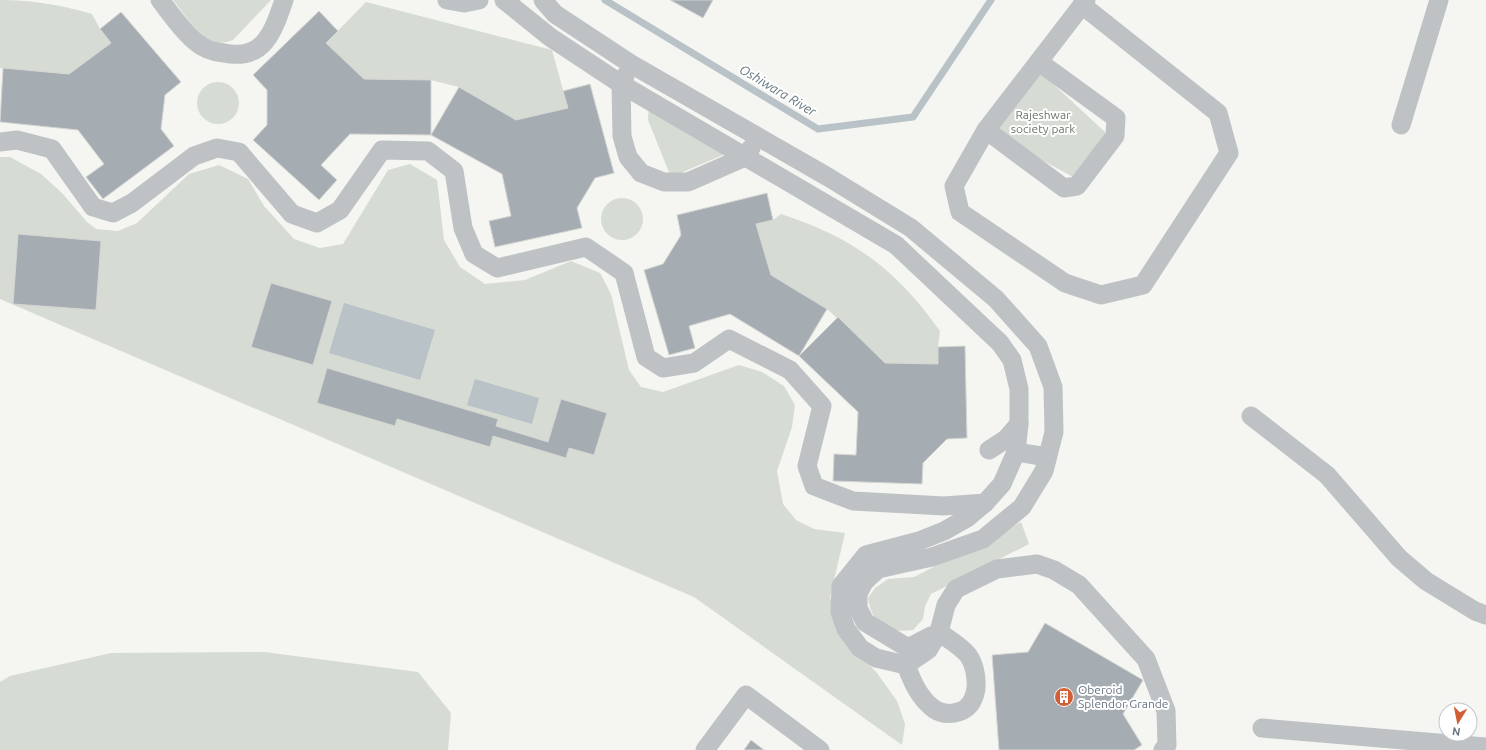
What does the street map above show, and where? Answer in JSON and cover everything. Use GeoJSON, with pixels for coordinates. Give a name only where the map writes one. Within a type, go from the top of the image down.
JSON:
{"type":"FeatureCollection","features":[{"type":"Feature","properties":{"kind":"street"},"geometry":{"type":"LineString","coordinates":[[160,0],[196,42],[212,51],[232,55],[249,53],[263,46],[274,30],[284,0]]}},
{"type":"Feature","properties":{"kind":"street"},"geometry":{"type":"LineString","coordinates":[[447,0],[464,2],[479,0]]}},
{"type":"Feature","properties":{"kind":"street"},"geometry":{"type":"LineString","coordinates":[[504,0],[550,37],[621,84],[896,245],[1000,343],[1012,360],[1019,389],[1019,424],[1016,452],[1002,484],[985,502],[966,518],[944,531],[919,541],[866,555],[841,586],[840,612],[846,629],[860,648],[876,658],[906,665],[928,650],[939,632],[946,606],[956,589],[997,569],[1037,564],[1054,570],[1079,585],[1146,659],[1166,711],[1167,746],[1163,750]]}},
{"type":"Feature","properties":{"kind":"street"},"geometry":{"type":"LineString","coordinates":[[543,0],[555,14],[631,64],[911,228],[996,299],[1038,346],[1053,387],[1054,432],[1044,471],[1022,507],[983,539],[932,557],[878,569],[864,582],[858,594],[858,608],[865,622],[908,648],[939,632]]}},
{"type":"Feature","properties":{"kind":"street"},"geometry":{"type":"LineString","coordinates":[[1401,125],[1439,0]]}},
{"type":"Feature","properties":{"kind":"street"},"geometry":{"type":"LineString","coordinates":[[1084,3],[1218,113],[1229,153],[1143,285],[1101,295],[1065,283],[960,212],[954,186],[986,130],[1039,62],[1084,3]]}},
{"type":"Feature","properties":{"kind":"street"},"geometry":{"type":"LineString","coordinates":[[986,130],[1064,188],[1076,186],[1115,136],[1116,118],[1039,62]]}},
{"type":"Feature","properties":{"kind":"street"},"geometry":{"type":"LineString","coordinates":[[631,64],[621,84],[622,136],[628,157],[641,173],[664,182],[688,182],[745,157],[758,137]]}},
{"type":"Feature","properties":{"kind":"street"},"geometry":{"type":"LineString","coordinates":[[0,142],[17,140],[52,149],[93,207],[113,212],[132,203],[194,156],[218,148],[239,152],[292,214],[317,223],[340,210],[382,150],[428,151],[454,171],[463,228],[474,254],[497,268],[586,247],[624,273],[646,357],[663,368],[694,363],[729,338],[790,370],[822,406],[807,466],[814,486],[853,501],[944,506],[985,502]]}},
{"type":"Feature","properties":{"kind":"street"},"geometry":{"type":"LineString","coordinates":[[985,329],[1005,309]]}},
{"type":"Feature","properties":{"kind":"street"},"geometry":{"type":"LineString","coordinates":[[1251,416],[1327,475],[1399,558],[1426,581],[1475,611],[1486,615]]}},
{"type":"Feature","properties":{"kind":"street"},"geometry":{"type":"LineString","coordinates":[[989,450],[1006,439],[1019,424]]}},
{"type":"Feature","properties":{"kind":"street"},"geometry":{"type":"LineString","coordinates":[[1016,452],[1048,457]]}},
{"type":"Feature","properties":{"kind":"street"},"geometry":{"type":"LineString","coordinates":[[966,518],[983,539]]}},
{"type":"Feature","properties":{"kind":"street"},"geometry":{"type":"LineString","coordinates":[[906,665],[914,685],[924,700],[935,710],[950,714],[964,710],[973,700],[976,677],[968,656],[939,632]]}},
{"type":"Feature","properties":{"kind":"street"},"geometry":{"type":"LineString","coordinates":[[706,750],[746,695],[820,750]]}},
{"type":"Feature","properties":{"kind":"street"},"geometry":{"type":"LineString","coordinates":[[1262,728],[1486,747]]}},
{"type":"Feature","properties":{"kind":"green space"},"geometry":{"type":"Polygon","coordinates":[[[0,0],[46,4],[92,14],[100,29],[111,43],[69,74],[0,68],[0,0]]]}},
{"type":"Feature","properties":{"kind":"green space"},"geometry":{"type":"Polygon","coordinates":[[[173,0],[271,0],[233,40],[223,42],[214,41],[198,31],[173,0]]]}},
{"type":"Feature","properties":{"kind":"green space"},"geometry":{"type":"Polygon","coordinates":[[[366,2],[552,50],[568,108],[516,120],[459,87],[431,80],[364,79],[326,43],[366,2]]]}},
{"type":"Feature","properties":{"kind":"green space","name":"Rajeshwar society park"},"geometry":{"type":"Polygon","coordinates":[[[1038,70],[1106,133],[1073,177],[991,132],[1038,70]]]}},
{"type":"Feature","properties":{"kind":"green space"},"geometry":{"type":"Polygon","coordinates":[[[218,82],[233,88],[239,103],[233,118],[218,124],[203,118],[197,103],[203,88],[218,82]]]}},
{"type":"Feature","properties":{"kind":"green space"},"geometry":{"type":"Polygon","coordinates":[[[649,107],[730,152],[671,177],[648,120],[649,107]]]}},
{"type":"Feature","properties":{"kind":"green space"},"geometry":{"type":"Polygon","coordinates":[[[0,157],[10,157],[41,174],[62,193],[87,222],[96,229],[118,231],[137,223],[189,174],[219,165],[248,179],[264,206],[294,239],[320,248],[343,244],[388,170],[410,164],[437,180],[444,240],[460,267],[485,284],[525,280],[571,261],[600,273],[611,294],[629,370],[641,387],[663,392],[739,365],[762,372],[784,386],[795,405],[792,427],[777,471],[783,504],[796,520],[814,529],[845,533],[830,597],[839,627],[854,649],[877,673],[897,701],[905,724],[902,745],[694,597],[0,299],[0,157]]]}},
{"type":"Feature","properties":{"kind":"green space"},"geometry":{"type":"Polygon","coordinates":[[[622,198],[637,204],[643,219],[637,234],[622,240],[607,234],[601,219],[607,204],[622,198]]]}},
{"type":"Feature","properties":{"kind":"green space"},"geometry":{"type":"Polygon","coordinates":[[[781,214],[807,223],[852,245],[890,273],[924,309],[940,331],[938,364],[885,363],[827,309],[771,275],[756,224],[773,220],[781,214]]]}},
{"type":"Feature","properties":{"kind":"green space"},"geometry":{"type":"Polygon","coordinates":[[[1021,522],[1029,544],[931,594],[925,606],[923,619],[913,630],[904,631],[889,628],[877,620],[873,614],[868,598],[875,588],[888,579],[914,577],[1021,522]]]}},
{"type":"Feature","properties":{"kind":"green space"},"geometry":{"type":"Polygon","coordinates":[[[264,652],[418,672],[451,713],[448,750],[0,750],[0,682],[10,676],[111,653],[264,652]]]}},
{"type":"Feature","properties":{"kind":"shaded area"},"geometry":{"type":"Polygon","coordinates":[[[344,303],[435,330],[420,380],[329,353],[344,303]]]}},
{"type":"Feature","properties":{"kind":"shaded area"},"geometry":{"type":"Polygon","coordinates":[[[475,379],[539,398],[532,424],[467,405],[475,379]]]}},
{"type":"Feature","properties":{"kind":"building"},"geometry":{"type":"Polygon","coordinates":[[[670,0],[713,0],[703,18],[670,0]]]}},
{"type":"Feature","properties":{"kind":"building"},"geometry":{"type":"Polygon","coordinates":[[[319,11],[338,31],[326,43],[364,79],[431,80],[431,135],[350,134],[321,165],[337,180],[319,200],[253,140],[267,125],[267,90],[253,75],[319,11]]]}},
{"type":"Feature","properties":{"kind":"building"},"geometry":{"type":"Polygon","coordinates":[[[121,12],[181,82],[165,95],[161,129],[174,146],[103,199],[86,177],[104,164],[78,130],[0,122],[3,68],[69,74],[111,43],[100,29],[121,12]]]}},
{"type":"Feature","properties":{"kind":"building"},"geometry":{"type":"Polygon","coordinates":[[[590,84],[614,173],[595,178],[577,208],[582,228],[495,247],[489,221],[511,216],[502,174],[431,135],[459,87],[516,120],[568,108],[563,91],[590,84]]]}},
{"type":"Feature","properties":{"kind":"building"},"geometry":{"type":"Polygon","coordinates":[[[767,193],[773,220],[756,224],[771,275],[827,309],[799,356],[730,314],[689,326],[695,348],[669,355],[644,270],[663,264],[681,235],[677,215],[767,193]]]}},
{"type":"Feature","properties":{"kind":"building"},"geometry":{"type":"Polygon","coordinates":[[[18,234],[101,241],[96,310],[13,304],[18,234]]]}},
{"type":"Feature","properties":{"kind":"building"},"geometry":{"type":"Polygon","coordinates":[[[271,283],[332,301],[313,365],[251,347],[271,283]]]}},
{"type":"Feature","properties":{"kind":"building"},"geometry":{"type":"Polygon","coordinates":[[[838,317],[885,363],[938,364],[938,347],[965,346],[967,438],[947,439],[923,463],[922,484],[833,481],[834,454],[856,455],[858,412],[799,356],[838,317]]]}},
{"type":"Feature","properties":{"kind":"building"},"geometry":{"type":"Polygon","coordinates":[[[327,368],[498,419],[496,426],[548,442],[561,399],[607,413],[594,455],[569,448],[566,458],[493,436],[490,447],[397,419],[395,426],[317,403],[327,368]]]}},
{"type":"Feature","properties":{"kind":"building","name":"Oberoid Splendor Grande"},"geometry":{"type":"Polygon","coordinates":[[[1045,623],[1143,680],[1123,714],[1142,745],[1134,750],[999,750],[992,655],[1028,652],[1045,623]]]}},
{"type":"Feature","properties":{"kind":"building"},"geometry":{"type":"Polygon","coordinates":[[[751,740],[764,750],[744,750],[751,740]]]}},
{"type":"Feature","properties":{"kind":"waterway","name":"Oshiwara River"},"geometry":{"type":"LineString","coordinates":[[605,0],[818,129],[913,117],[991,0]]}},
{"type":"Feature","properties":{"kind":"place","name":"Oberoid Splendor Grande"},"geometry":{"type":"Point","coordinates":[1064,697]}}]}
